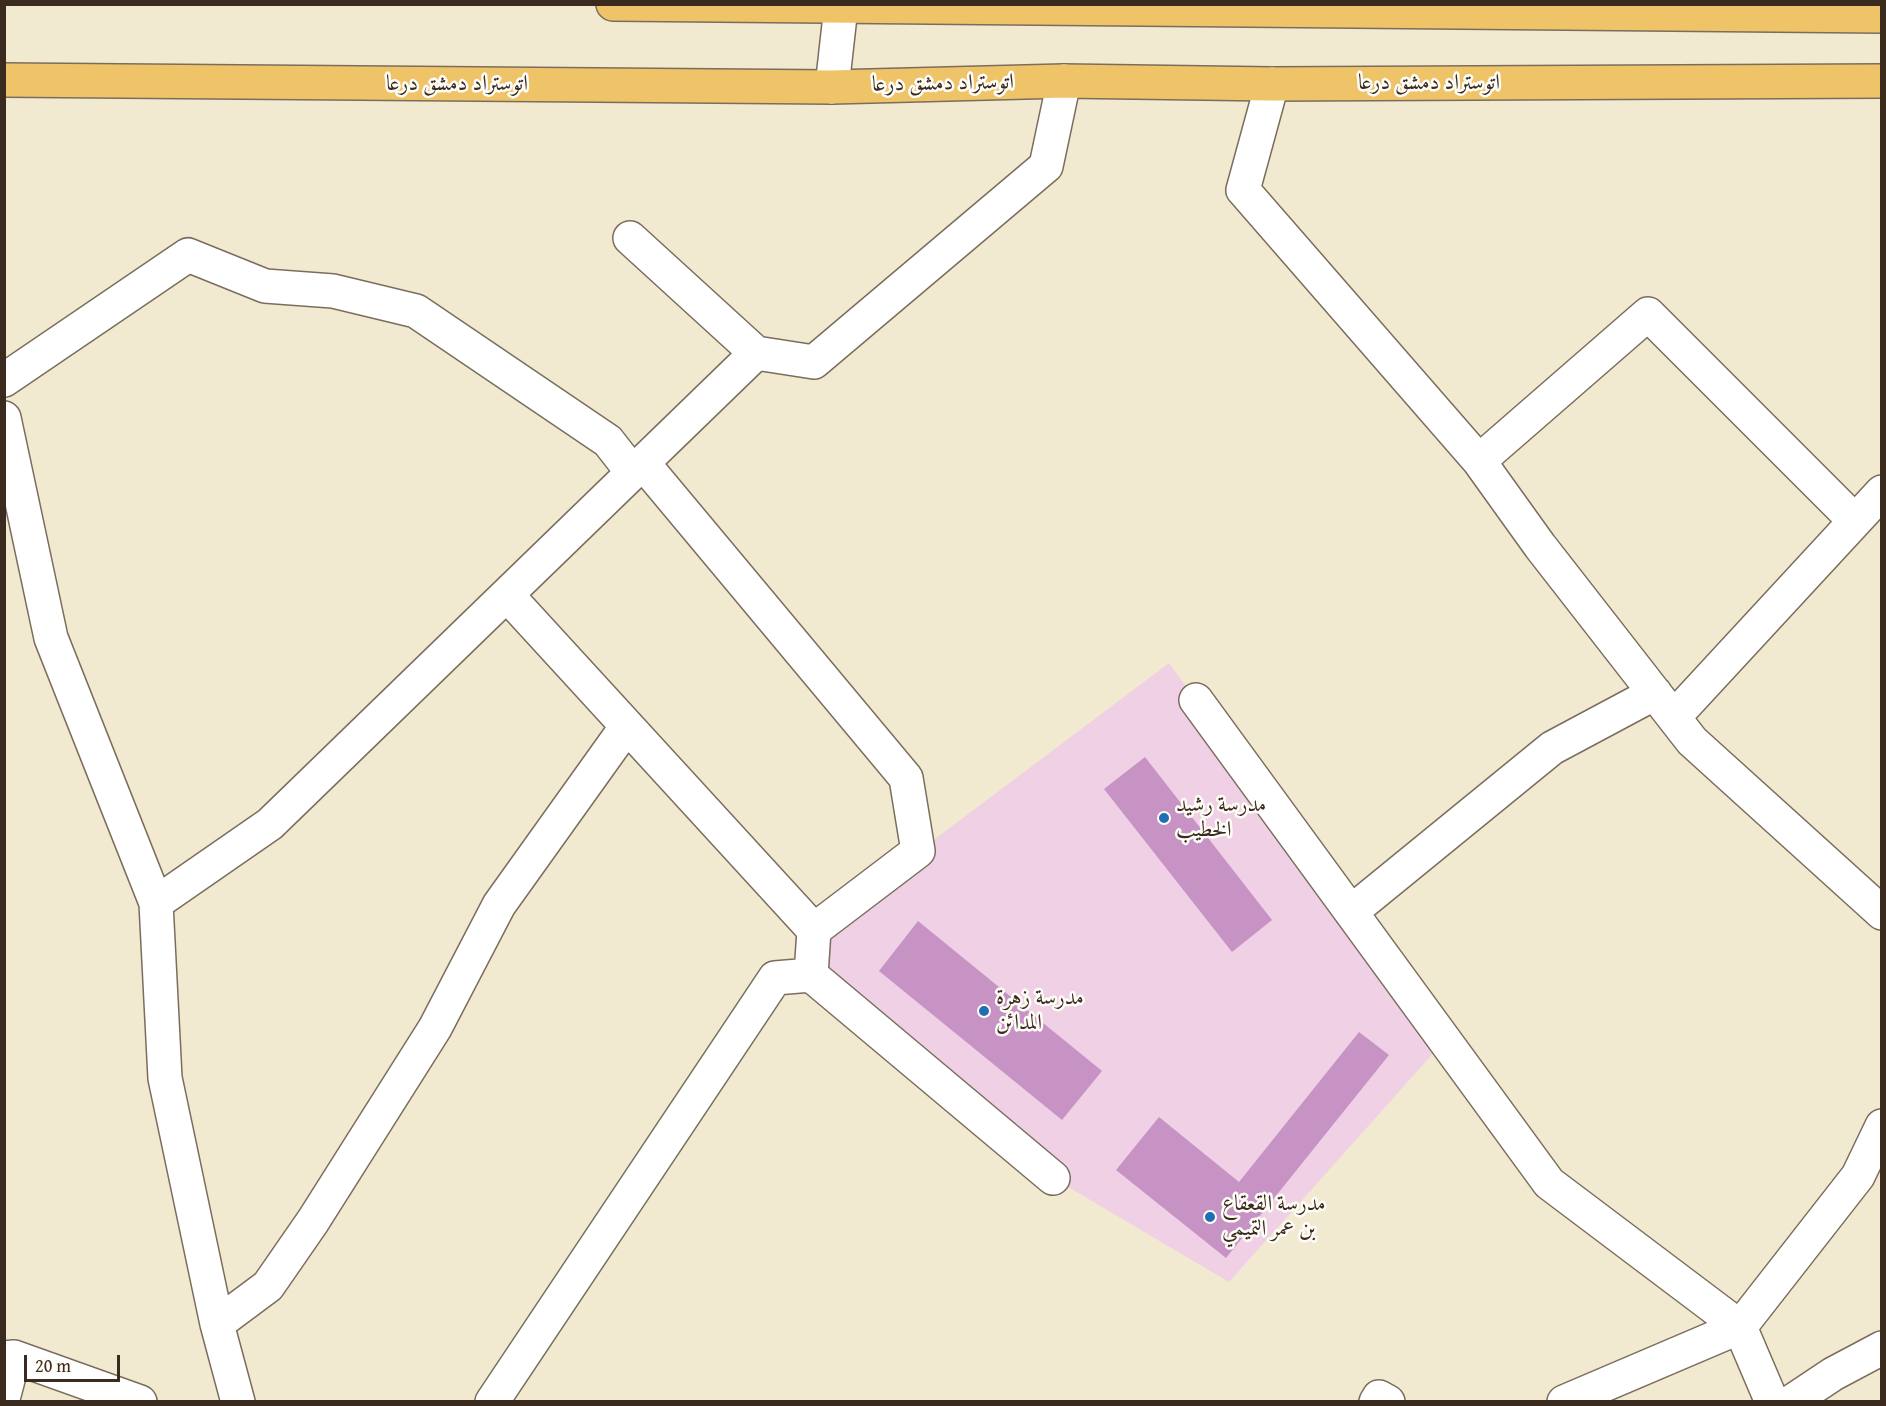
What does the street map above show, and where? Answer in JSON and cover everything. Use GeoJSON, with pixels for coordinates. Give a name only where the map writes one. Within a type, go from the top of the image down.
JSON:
{"type":"FeatureCollection","features":[{"type":"Feature","properties":{"kind":"highway"},"geometry":{"type":"LineString","coordinates":[[613,4],[1275,8],[1881,16]]}},
{"type":"Feature","properties":{"kind":"highway","name":"اتوستراد دمشق درعا"},"geometry":{"type":"LineString","coordinates":[[4,81],[831,87],[1064,81],[1272,84],[1881,81]]}},
{"type":"Feature","properties":{"kind":"street"},"geometry":{"type":"LineString","coordinates":[[831,87],[841,7]]}},
{"type":"Feature","properties":{"kind":"street"},"geometry":{"type":"LineString","coordinates":[[630,238],[756,353],[814,363],[1046,166],[1064,81]]}},
{"type":"Feature","properties":{"kind":"street"},"geometry":{"type":"LineString","coordinates":[[1272,84],[1243,190],[1479,461],[1692,741],[1881,913]]}},
{"type":"Feature","properties":{"kind":"street"},"geometry":{"type":"LineString","coordinates":[[4,380],[188,255],[265,286],[333,291],[417,311],[608,441],[638,468],[906,778],[918,850],[814,930],[810,975]]}},
{"type":"Feature","properties":{"kind":"street"},"geometry":{"type":"LineString","coordinates":[[1479,461],[1648,314],[1855,521]]}},
{"type":"Feature","properties":{"kind":"street"},"geometry":{"type":"LineString","coordinates":[[156,903],[270,824],[756,353]]}},
{"type":"Feature","properties":{"kind":"street"},"geometry":{"type":"LineString","coordinates":[[4,418],[51,638],[156,903],[165,1078],[217,1324],[238,1401]]}},
{"type":"Feature","properties":{"kind":"street"},"geometry":{"type":"LineString","coordinates":[[1351,912],[1552,748],[1664,705],[1855,521],[1881,492]]}},
{"type":"Feature","properties":{"kind":"street"},"geometry":{"type":"LineString","coordinates":[[507,595],[814,930]]}},
{"type":"Feature","properties":{"kind":"street"},"geometry":{"type":"LineString","coordinates":[[1196,700],[1549,1183],[1740,1327],[1772,1401]]}},
{"type":"Feature","properties":{"kind":"street"},"geometry":{"type":"LineString","coordinates":[[217,1324],[268,1286],[313,1221],[435,1028],[499,905],[627,726]]}},
{"type":"Feature","properties":{"kind":"street"},"geometry":{"type":"LineString","coordinates":[[492,1401],[774,978],[810,975],[1053,1178]]}},
{"type":"Feature","properties":{"kind":"street"},"geometry":{"type":"LineString","coordinates":[[1564,1401],[1740,1327],[1858,1176],[1881,1126]]}},
{"type":"Feature","properties":{"kind":"street"},"geometry":{"type":"LineString","coordinates":[[1791,1401],[1833,1374],[1881,1348]]}},
{"type":"Feature","properties":{"kind":"street"},"geometry":{"type":"LineString","coordinates":[[4,1395],[9,1357],[140,1401]]}},
{"type":"Feature","properties":{"kind":"street"},"geometry":{"type":"LineString","coordinates":[[1376,1401],[1379,1397],[1388,1401]]}},
{"type":"Feature","properties":{"kind":"shaded area"},"geometry":{"type":"Polygon","coordinates":[[[1169,663],[1445,1040],[1229,1282],[1053,1178],[811,975],[814,930],[1169,663]]]}},
{"type":"Feature","properties":{"kind":"building"},"geometry":{"type":"Polygon","coordinates":[[[1145,757],[1272,920],[1232,952],[1104,789],[1145,757]]]}},
{"type":"Feature","properties":{"kind":"building"},"geometry":{"type":"Polygon","coordinates":[[[918,921],[1102,1071],[1062,1120],[879,971],[918,921]]]}},
{"type":"Feature","properties":{"kind":"building"},"geometry":{"type":"Polygon","coordinates":[[[1359,1032],[1389,1055],[1226,1258],[1116,1170],[1159,1117],[1239,1182],[1359,1032]]]}},
{"type":"Feature","properties":{"kind":"place","name":"مدرسة رشيد الخطيب"},"geometry":{"type":"Point","coordinates":[1164,818]}},
{"type":"Feature","properties":{"kind":"place","name":"مدرسة زهرة المدائن"},"geometry":{"type":"Point","coordinates":[984,1011]}},
{"type":"Feature","properties":{"kind":"place","name":"مدرسة القعقاع بن عمر التميمي"},"geometry":{"type":"Point","coordinates":[1210,1217]}}]}
